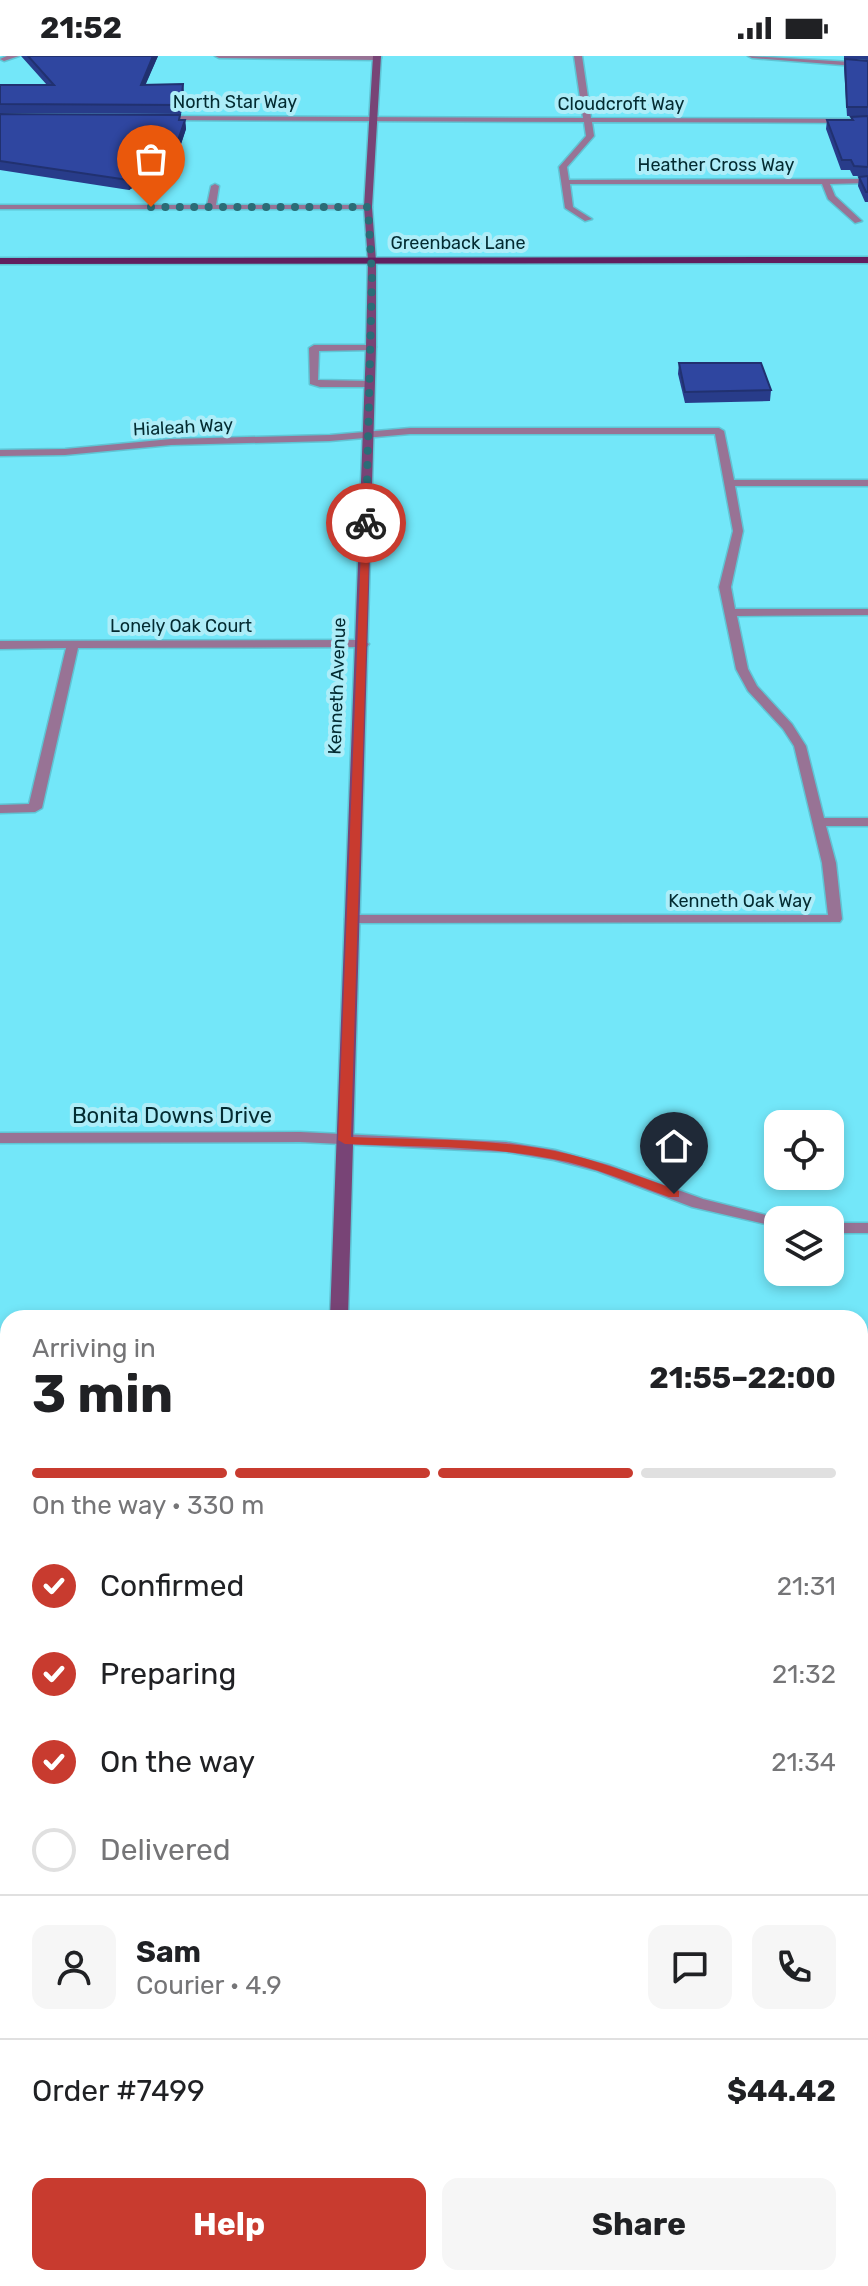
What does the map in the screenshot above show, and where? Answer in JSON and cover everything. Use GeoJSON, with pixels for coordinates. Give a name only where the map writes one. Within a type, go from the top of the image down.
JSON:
{"type":"FeatureCollection","features":[{"type":"Feature","properties":{"kind":"main road","name":"Kenneth Avenue"},"geometry":{"type":"LineString","coordinates":[[339,1310],[371,347],[372,261],[368,207],[377,57]]}},
{"type":"Feature","properties":{"kind":"main road","name":"Greenback Lane"},"geometry":{"type":"LineString","coordinates":[[0,261],[868,260]]}},
{"type":"Feature","properties":{"kind":"street"},"geometry":{"type":"LineString","coordinates":[[4,59],[15,56]]}},
{"type":"Feature","properties":{"kind":"street"},"geometry":{"type":"LineString","coordinates":[[219,56],[377,57]]}},
{"type":"Feature","properties":{"kind":"street"},"geometry":{"type":"LineString","coordinates":[[578,56],[590,136],[566,161],[565,182],[569,208],[588,219]]}},
{"type":"Feature","properties":{"kind":"street"},"geometry":{"type":"LineString","coordinates":[[752,56],[868,65]]}},
{"type":"Feature","properties":{"kind":"street","name":"North Star Way"},"geometry":{"type":"LineString","coordinates":[[153,118],[374,118]]}},
{"type":"Feature","properties":{"kind":"street","name":"Cloudcroft Way"},"geometry":{"type":"LineString","coordinates":[[374,118],[868,121]]}},
{"type":"Feature","properties":{"kind":"street"},"geometry":{"type":"LineString","coordinates":[[825,181],[839,207],[858,221]]}},
{"type":"Feature","properties":{"kind":"street","name":"Heather Cross Way"},"geometry":{"type":"LineString","coordinates":[[565,182],[868,181]]}},
{"type":"Feature","properties":{"kind":"street"},"geometry":{"type":"LineString","coordinates":[[211,207],[215,186]]}},
{"type":"Feature","properties":{"kind":"street"},"geometry":{"type":"LineString","coordinates":[[0,207],[368,207]]}},
{"type":"Feature","properties":{"kind":"street"},"geometry":{"type":"LineString","coordinates":[[369,384],[320,384],[313,382],[311,376],[314,348],[371,347]]}},
{"type":"Feature","properties":{"kind":"street","name":"Kenneth Oak Way"},"geometry":{"type":"LineString","coordinates":[[352,919],[835,919],[829,863],[800,746],[742,669],[725,579],[738,531],[719,431],[410,431],[368,435]]}},
{"type":"Feature","properties":{"kind":"street","name":"Hialeah Way"},"geometry":{"type":"LineString","coordinates":[[0,453],[65,452],[206,440],[368,435]]}},
{"type":"Feature","properties":{"kind":"street"},"geometry":{"type":"LineString","coordinates":[[729,483],[868,483]]}},
{"type":"Feature","properties":{"kind":"street"},"geometry":{"type":"LineString","coordinates":[[729,613],[868,612]]}},
{"type":"Feature","properties":{"kind":"street","name":"Lonely Oak Court"},"geometry":{"type":"LineString","coordinates":[[0,645],[363,644]]}},
{"type":"Feature","properties":{"kind":"street"},"geometry":{"type":"LineString","coordinates":[[0,809],[35,808],[73,645]]}},
{"type":"Feature","properties":{"kind":"street"},"geometry":{"type":"LineString","coordinates":[[820,822],[868,822]]}},
{"type":"Feature","properties":{"kind":"street","name":"Bonita Downs Drive"},"geometry":{"type":"LineString","coordinates":[[0,1138],[300,1137],[506,1147],[555,1155],[603,1168],[698,1203],[764,1219]]}},
{"type":"Feature","properties":{"kind":"street"},"geometry":{"type":"LineString","coordinates":[[844,1228],[868,1228]]}},
{"type":"Feature","properties":{"kind":"building"},"geometry":{"type":"Polygon","coordinates":[[[28,56],[153,56],[141,85],[183,84],[181,105],[0,104],[0,85],[54,85],[28,56]]]}},
{"type":"Feature","properties":{"kind":"building"},"geometry":{"type":"Polygon","coordinates":[[[845,59],[868,61],[868,107],[847,107],[845,59]]]}},
{"type":"Feature","properties":{"kind":"building"},"geometry":{"type":"Polygon","coordinates":[[[0,114],[180,115],[179,120],[185,120],[174,152],[128,180],[0,161],[0,114]]]}},
{"type":"Feature","properties":{"kind":"building"},"geometry":{"type":"Polygon","coordinates":[[[868,116],[868,167],[854,166],[851,160],[842,160],[827,120],[853,120],[851,117],[868,116]]]}},
{"type":"Feature","properties":{"kind":"building"},"geometry":{"type":"Polygon","coordinates":[[[868,176],[868,192],[866,192],[859,177],[868,176]]]}},
{"type":"Feature","properties":{"kind":"building"},"geometry":{"type":"Polygon","coordinates":[[[679,363],[761,363],[771,390],[685,392],[679,363]]]}},
{"type":"Feature","properties":{"kind":"way so far"},"geometry":{"type":"LineString","coordinates":[[151,207],[368,207],[372,277],[366,523]]}},
{"type":"Feature","properties":{"kind":"route"},"geometry":{"type":"LineString","coordinates":[[366,523],[345,1140],[506,1147],[555,1155],[603,1168],[674,1194]]}}]}
